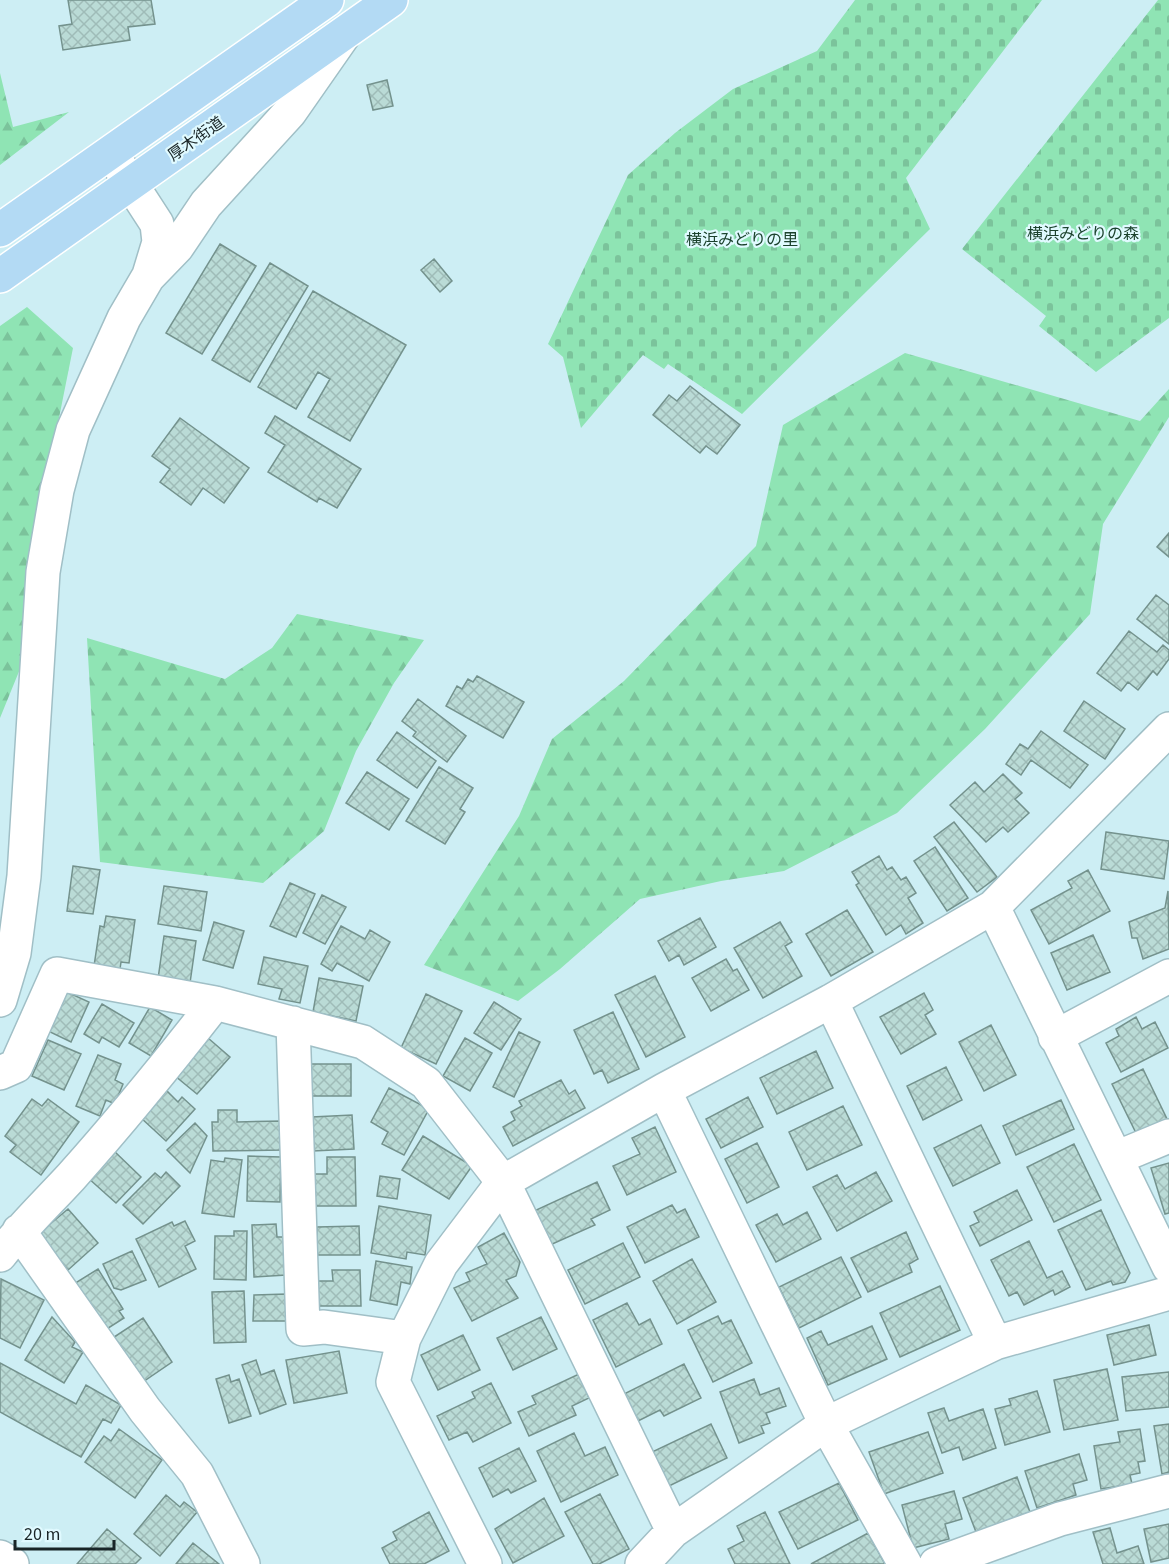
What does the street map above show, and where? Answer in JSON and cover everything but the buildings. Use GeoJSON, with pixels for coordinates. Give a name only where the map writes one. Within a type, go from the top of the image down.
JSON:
{"type":"FeatureCollection","features":[{"type":"Feature","properties":{"kind":"highway"},"geometry":{"type":"LineString","coordinates":[[0,230],[327,0]]}},
{"type":"Feature","properties":{"kind":"highway","name":"厚木街道"},"geometry":{"type":"LineString","coordinates":[[0,276],[391,0]]}},
{"type":"Feature","properties":{"kind":"street"},"geometry":{"type":"LineString","coordinates":[[148,277],[177,247],[206,204],[290,112],[346,32]]}},
{"type":"Feature","properties":{"kind":"street"},"geometry":{"type":"LineString","coordinates":[[0,1000],[14,953],[24,876],[43,572],[57,490],[73,430],[91,386],[124,318],[148,277],[159,242],[157,224],[111,153]]}},
{"type":"Feature","properties":{"kind":"street"},"geometry":{"type":"LineString","coordinates":[[485,1564],[393,1382],[404,1338],[441,1264],[503,1182],[664,1090],[831,1001],[993,907],[1169,729]]}},
{"type":"Feature","properties":{"kind":"street"},"geometry":{"type":"LineString","coordinates":[[993,907],[1169,1267]]}},
{"type":"Feature","properties":{"kind":"street"},"geometry":{"type":"LineString","coordinates":[[0,1073],[16,1066],[57,974],[215,1003],[363,1042],[426,1083],[503,1182],[674,1530]]}},
{"type":"Feature","properties":{"kind":"street"},"geometry":{"type":"LineString","coordinates":[[1055,1037],[1169,976]]}},
{"type":"Feature","properties":{"kind":"street"},"geometry":{"type":"LineString","coordinates":[[831,1001],[995,1343]]}},
{"type":"Feature","properties":{"kind":"street"},"geometry":{"type":"LineString","coordinates":[[215,1003],[175,1055],[78,1169],[9,1243],[197,1474],[243,1564]]}},
{"type":"Feature","properties":{"kind":"street"},"geometry":{"type":"LineString","coordinates":[[293,1023],[303,1329],[324,1327],[404,1338]]}},
{"type":"Feature","properties":{"kind":"street"},"geometry":{"type":"LineString","coordinates":[[664,1090],[826,1424],[905,1564]]}},
{"type":"Feature","properties":{"kind":"street"},"geometry":{"type":"LineString","coordinates":[[1116,1158],[1169,1137]]}},
{"type":"Feature","properties":{"kind":"street"},"geometry":{"type":"LineString","coordinates":[[642,1564],[674,1530],[826,1424],[995,1343],[1169,1293]]}},
{"type":"Feature","properties":{"kind":"street"},"geometry":{"type":"LineString","coordinates":[[936,1564],[1059,1519],[1169,1491]]}},
{"type":"Feature","properties":{"kind":"street"},"geometry":{"type":"LineString","coordinates":[[0,1557],[12,1564]]}},
{"type":"Feature","properties":{"kind":"green space","name":"横浜みどりの里"},"geometry":{"type":"Polygon","coordinates":[[[855,0],[1042,0],[906,178],[930,229],[742,414],[668,364],[664,369],[643,355],[581,428],[563,357],[548,344],[628,175],[675,133],[733,89],[817,51],[855,0]]]}},
{"type":"Feature","properties":{"kind":"green space","name":"横浜みどりの森"},"geometry":{"type":"Polygon","coordinates":[[[1158,0],[1169,0],[1169,318],[1096,372],[1039,326],[1046,316],[962,249],[1158,0]]]}},
{"type":"Feature","properties":{"kind":"green space"},"geometry":{"type":"Polygon","coordinates":[[[0,73],[13,127],[69,112],[0,165],[0,73]]]}},
{"type":"Feature","properties":{"kind":"green space"},"geometry":{"type":"Polygon","coordinates":[[[27,307],[73,348],[37,528],[45,541],[20,669],[0,718],[0,326],[27,307]]]}},
{"type":"Feature","properties":{"kind":"green space"},"geometry":{"type":"Polygon","coordinates":[[[905,353],[1140,421],[1169,389],[1169,417],[1103,524],[1090,614],[985,729],[897,813],[784,871],[721,881],[640,899],[560,969],[518,1001],[424,965],[519,816],[552,739],[624,681],[756,546],[783,425],[905,353]]]}},
{"type":"Feature","properties":{"kind":"green space"},"geometry":{"type":"Polygon","coordinates":[[[297,614],[424,640],[394,683],[356,751],[324,831],[263,883],[100,862],[87,638],[225,679],[272,648],[297,614]]]}}]}
